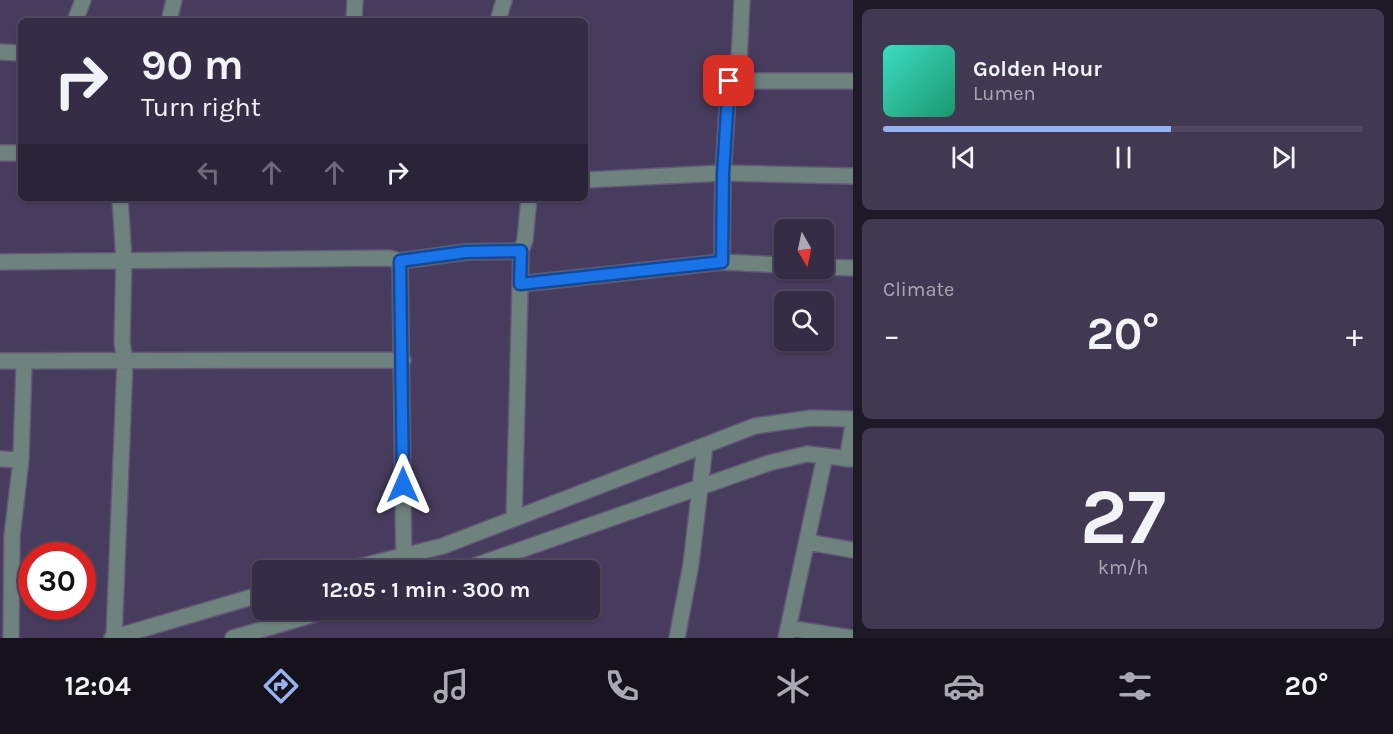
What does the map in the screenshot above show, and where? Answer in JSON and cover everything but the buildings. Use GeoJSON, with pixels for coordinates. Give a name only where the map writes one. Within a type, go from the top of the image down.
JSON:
{"type":"FeatureCollection","features":[{"type":"Feature","properties":{"kind":"street"},"geometry":{"type":"LineString","coordinates":[[76,18],[83,0]]}},
{"type":"Feature","properties":{"kind":"street"},"geometry":{"type":"LineString","coordinates":[[170,18],[174,0]]}},
{"type":"Feature","properties":{"kind":"street"},"geometry":{"type":"LineString","coordinates":[[354,18],[355,0]]}},
{"type":"Feature","properties":{"kind":"street"},"geometry":{"type":"LineString","coordinates":[[499,18],[504,0]]}},
{"type":"Feature","properties":{"kind":"street"},"geometry":{"type":"LineString","coordinates":[[738,81],[742,0]]}},
{"type":"Feature","properties":{"kind":"street"},"geometry":{"type":"LineString","coordinates":[[0,52],[18,53]]}},
{"type":"Feature","properties":{"kind":"street"},"geometry":{"type":"LineString","coordinates":[[722,262],[723,173],[729,81],[853,81]]}},
{"type":"Feature","properties":{"kind":"street"},"geometry":{"type":"LineString","coordinates":[[0,153],[18,153]]}},
{"type":"Feature","properties":{"kind":"street"},"geometry":{"type":"LineString","coordinates":[[588,180],[723,173],[853,176]]}},
{"type":"Feature","properties":{"kind":"street"},"geometry":{"type":"LineString","coordinates":[[120,201],[124,260],[122,342],[124,361],[113,638],[252,597]]}},
{"type":"Feature","properties":{"kind":"street"},"geometry":{"type":"LineString","coordinates":[[514,519],[521,251],[525,240],[529,201]]}},
{"type":"Feature","properties":{"kind":"street"},"geometry":{"type":"LineString","coordinates":[[0,262],[389,258],[400,261],[466,252],[521,251]]}},
{"type":"Feature","properties":{"kind":"street"},"geometry":{"type":"LineString","coordinates":[[400,261],[404,560]]}},
{"type":"Feature","properties":{"kind":"street"},"geometry":{"type":"LineString","coordinates":[[520,284],[722,262],[774,265]]}},
{"type":"Feature","properties":{"kind":"street"},"geometry":{"type":"LineString","coordinates":[[834,267],[853,268]]}},
{"type":"Feature","properties":{"kind":"street"},"geometry":{"type":"LineString","coordinates":[[0,361],[24,363],[403,360]]}},
{"type":"Feature","properties":{"kind":"street"},"geometry":{"type":"LineString","coordinates":[[11,638],[6,573],[6,531],[21,460],[24,363]]}},
{"type":"Feature","properties":{"kind":"street"},"geometry":{"type":"LineString","coordinates":[[411,560],[755,426],[811,418],[853,419]]}},
{"type":"Feature","properties":{"kind":"street"},"geometry":{"type":"LineString","coordinates":[[492,560],[769,463],[807,454],[850,459],[853,425]]}},
{"type":"Feature","properties":{"kind":"street"},"geometry":{"type":"LineString","coordinates":[[677,638],[691,564],[705,445]]}},
{"type":"Feature","properties":{"kind":"street"},"geometry":{"type":"LineString","coordinates":[[825,456],[787,633],[852,638]]}},
{"type":"Feature","properties":{"kind":"street"},"geometry":{"type":"LineString","coordinates":[[0,459],[21,460]]}},
{"type":"Feature","properties":{"kind":"street"},"geometry":{"type":"LineString","coordinates":[[807,542],[853,550]]}},
{"type":"Feature","properties":{"kind":"street"},"geometry":{"type":"LineString","coordinates":[[233,638],[294,620]]}},
{"type":"Feature","properties":{"kind":"route"},"geometry":{"type":"LineString","coordinates":[[403,485],[400,261],[466,252],[521,251],[520,284],[722,262],[723,173],[729,81]]}}]}
